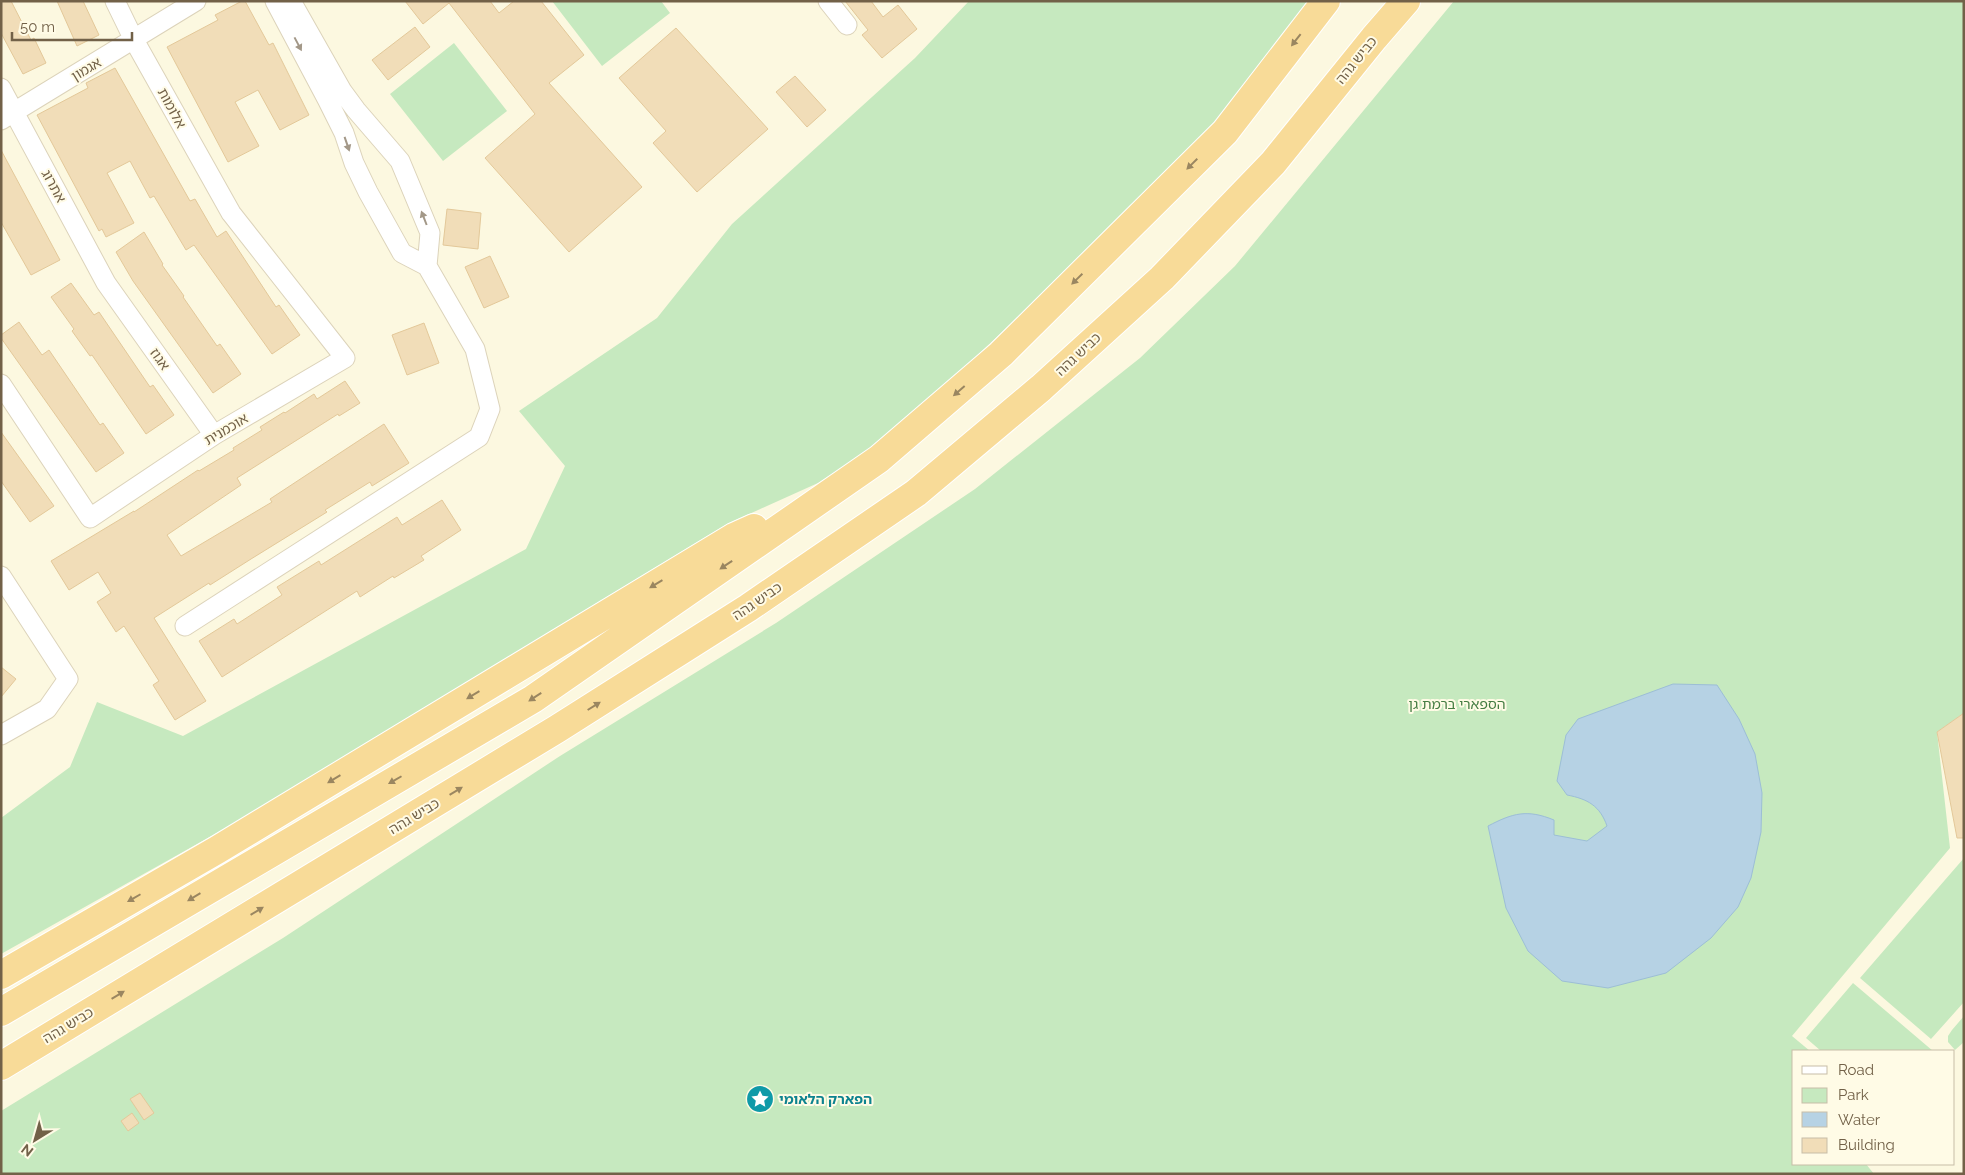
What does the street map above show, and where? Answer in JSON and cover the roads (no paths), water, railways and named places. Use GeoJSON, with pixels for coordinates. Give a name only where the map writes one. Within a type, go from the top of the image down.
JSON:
{"type":"FeatureCollection","features":[{"type":"Feature","properties":{"kind":"highway"},"geometry":{"type":"LineString","coordinates":[[1,1012],[532,699],[880,459],[1001,354],[1225,132],[1326,1]]}},
{"type":"Feature","properties":{"kind":"highway","name":"כביש גהה"},"geometry":{"type":"LineString","coordinates":[[1,1066],[557,729],[748,608],[916,492],[1041,388],[1162,278],[1273,163],[1406,1]]}},
{"type":"Feature","properties":{"kind":"highway"},"geometry":{"type":"LineString","coordinates":[[1,975],[217,850],[734,537],[824,498]]}},
{"type":"Feature","properties":{"kind":"street","name":"אלומות"},"geometry":{"type":"LineString","coordinates":[[115,1],[134,40],[231,213]]}},
{"type":"Feature","properties":{"kind":"street","name":"אגמון"},"geometry":{"type":"LineString","coordinates":[[8,116],[196,1]]}},
{"type":"Feature","properties":{"kind":"street"},"geometry":{"type":"LineString","coordinates":[[275,1],[335,95],[356,110],[400,161],[430,233],[427,266]]}},
{"type":"Feature","properties":{"kind":"street"},"geometry":{"type":"LineString","coordinates":[[185,626],[479,437],[490,409],[474,348],[427,266],[402,252],[368,192],[344,133],[335,95],[291,1]]}},
{"type":"Feature","properties":{"kind":"street"},"geometry":{"type":"LineString","coordinates":[[828,1],[848,25]]}},
{"type":"Feature","properties":{"kind":"street","name":"אתרוג"},"geometry":{"type":"LineString","coordinates":[[1,88],[8,116],[106,283]]}},
{"type":"Feature","properties":{"kind":"street","name":"אוכמנית"},"geometry":{"type":"LineString","coordinates":[[1,384],[90,518],[214,436],[346,358],[231,213]]}},
{"type":"Feature","properties":{"kind":"street","name":"אגוז"},"geometry":{"type":"LineString","coordinates":[[106,283],[214,436]]}},
{"type":"Feature","properties":{"kind":"street"},"geometry":{"type":"LineString","coordinates":[[1,576],[68,680],[47,709],[1,735]]}},
{"type":"Feature","properties":{"kind":"water"},"geometry":{"type":"Polygon","coordinates":[[[1673,684],[1717,685],[1739,719],[1755,754],[1762,793],[1761,832],[1751,878],[1738,907],[1711,938],[1666,973],[1608,988],[1562,981],[1528,951],[1506,908],[1488,826],[1513,815],[1536,814],[1554,820],[1554,835],[1587,841],[1607,826],[1597,808],[1587,801],[1567,795],[1557,781],[1566,735],[1578,719],[1673,684]]]}},
{"type":"Feature","properties":{"kind":"place","name":"הפארק הלאומי"},"geometry":{"type":"Point","coordinates":[760,1099]}},
{"type":"Feature","properties":{"kind":"park label","name":"הספארי ברמת גן"},"geometry":{"type":"Point","coordinates":[1457,704]}}]}
